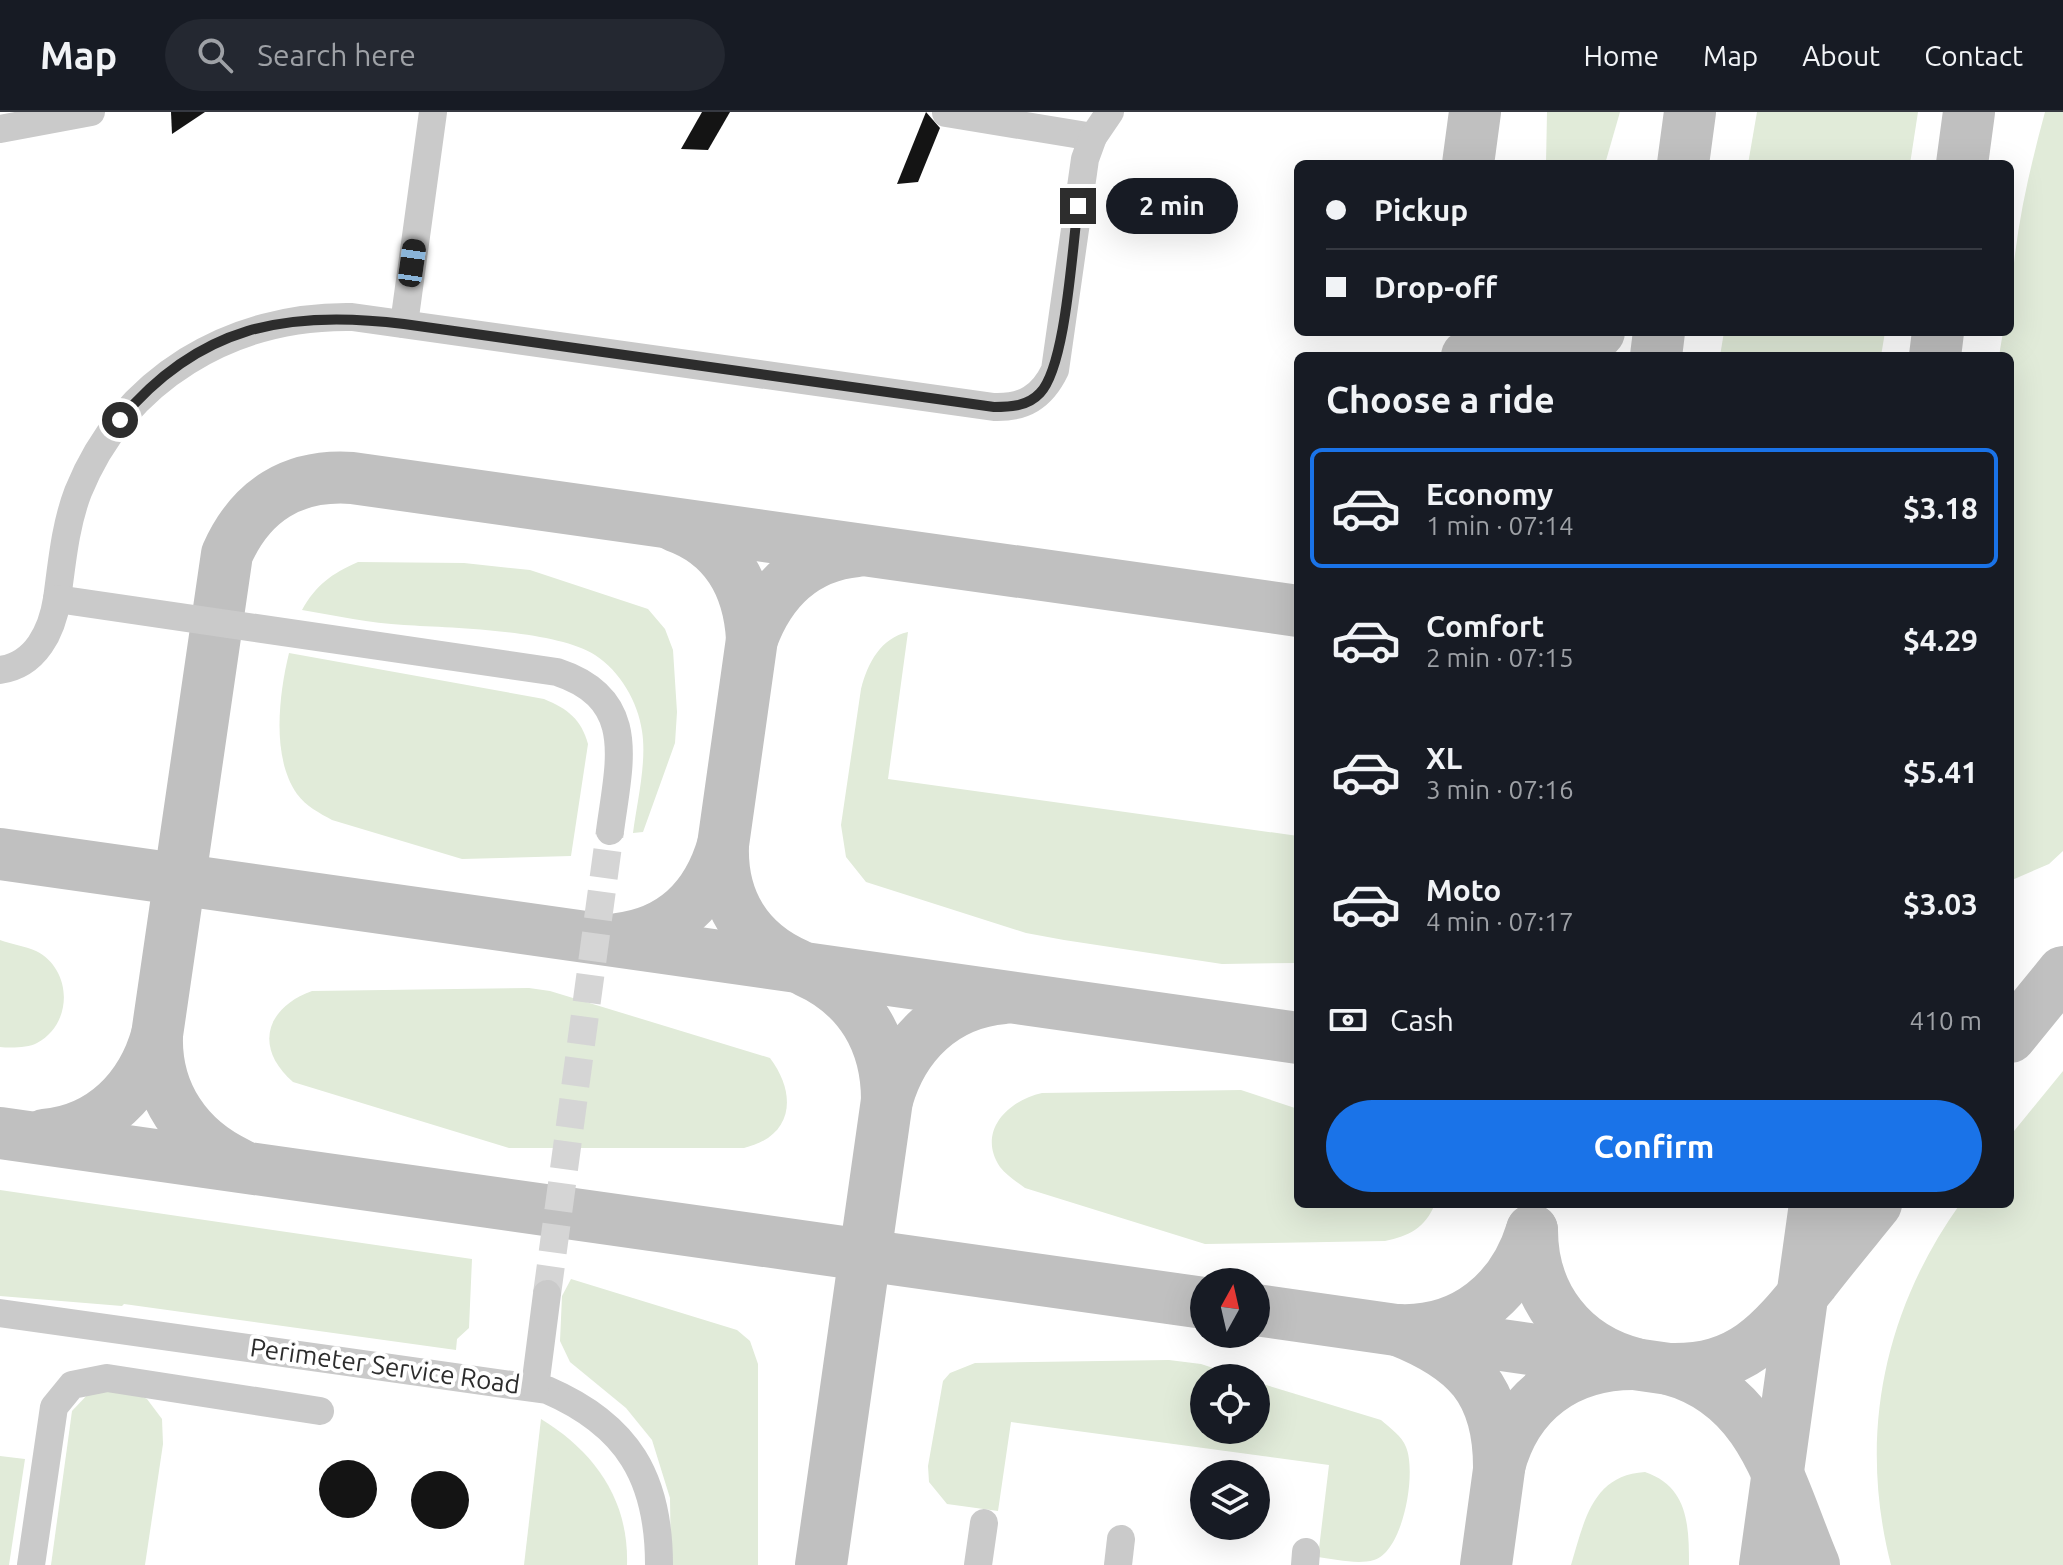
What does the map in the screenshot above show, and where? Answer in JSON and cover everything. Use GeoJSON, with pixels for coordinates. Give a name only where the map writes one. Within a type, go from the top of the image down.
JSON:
{"type":"FeatureCollection","features":[{"type":"Feature","properties":{"kind":"street"},"geometry":{"type":"LineString","coordinates":[[16,122],[89,112]]}},
{"type":"Feature","properties":{"kind":"street"},"geometry":{"type":"LineString","coordinates":[[404,324],[433,112]]}},
{"type":"Feature","properties":{"kind":"street"},"geometry":{"type":"LineString","coordinates":[[0,670],[25,660],[42,643],[53,624],[66,538],[79,491],[120,420],[158,380],[208,347],[276,323],[323,317],[404,324],[994,407],[1016,407],[1039,395],[1055,370],[1085,159],[1093,137],[1110,112]]}},
{"type":"Feature","properties":{"kind":"street"},"geometry":{"type":"LineString","coordinates":[[946,113],[1093,137]]}},
{"type":"Feature","properties":{"kind":"street"},"geometry":{"type":"LineString","coordinates":[[57,599],[557,672],[584,681],[605,699],[617,725],[620,753],[610,831]]}},
{"type":"Feature","properties":{"kind":"street"},"geometry":{"type":"LineString","coordinates":[[535,1387],[547,1294]]}},
{"type":"Feature","properties":{"kind":"street","name":"Perimeter Service Road"},"geometry":{"type":"LineString","coordinates":[[0,1313],[535,1387],[576,1402],[602,1421],[623,1443],[642,1471],[654,1503],[659,1565]]}},
{"type":"Feature","properties":{"kind":"street"},"geometry":{"type":"LineString","coordinates":[[31,1565],[54,1407],[72,1385],[95,1378],[320,1411]]}},
{"type":"Feature","properties":{"kind":"street"},"geometry":{"type":"LineString","coordinates":[[978,1565],[984,1523]]}},
{"type":"Feature","properties":{"kind":"green space"},"geometry":{"type":"Polygon","coordinates":[[[1547,112],[1620,112],[1606,160],[1546,160],[1547,112]]]}},
{"type":"Feature","properties":{"kind":"green space"},"geometry":{"type":"Polygon","coordinates":[[[1757,112],[1918,112],[1911,160],[1749,160],[1757,112]]]}},
{"type":"Feature","properties":{"kind":"green space"},"geometry":{"type":"Polygon","coordinates":[[[2045,112],[2063,112],[2063,851],[2049,864],[2014,879],[2014,352],[2000,352],[2002,336],[2014,336],[2014,268],[2031,167],[2045,112]]]}},
{"type":"Feature","properties":{"kind":"green space"},"geometry":{"type":"Polygon","coordinates":[[[1723,336],[1884,336],[1882,352],[1721,352],[1723,336]]]}},
{"type":"Feature","properties":{"kind":"green space"},"geometry":{"type":"Polygon","coordinates":[[[358,562],[464,563],[530,570],[648,609],[665,629],[673,650],[677,712],[675,743],[643,832],[633,833],[643,756],[640,720],[620,678],[604,662],[578,647],[530,635],[378,623],[302,610],[325,581],[358,562]]]}},
{"type":"Feature","properties":{"kind":"green space"},"geometry":{"type":"Polygon","coordinates":[[[908,632],[888,779],[1294,835],[1294,963],[1222,964],[1026,933],[866,882],[846,857],[841,825],[861,689],[877,653],[899,635],[908,632]]]}},
{"type":"Feature","properties":{"kind":"green space"},"geometry":{"type":"Polygon","coordinates":[[[289,653],[544,699],[567,711],[582,728],[588,744],[571,856],[462,859],[332,820],[313,809],[297,794],[289,779],[280,744],[280,706],[289,653]]]}},
{"type":"Feature","properties":{"kind":"green space"},"geometry":{"type":"Polygon","coordinates":[[[0,940],[36,951],[48,959],[62,983],[64,996],[58,1023],[33,1045],[0,1047],[0,940]]]}},
{"type":"Feature","properties":{"kind":"green space"},"geometry":{"type":"Polygon","coordinates":[[[529,988],[550,991],[770,1058],[779,1072],[787,1099],[781,1124],[761,1142],[744,1148],[509,1148],[293,1082],[273,1056],[269,1043],[275,1018],[296,998],[312,991],[529,988]]]}},
{"type":"Feature","properties":{"kind":"green space"},"geometry":{"type":"Polygon","coordinates":[[[2063,1071],[2063,1565],[1891,1565],[1881,1517],[1877,1470],[1878,1423],[1884,1377],[1896,1332],[1912,1288],[1957,1208],[2014,1208],[2014,1131],[2063,1071]]]}},
{"type":"Feature","properties":{"kind":"green space"},"geometry":{"type":"Polygon","coordinates":[[[1241,1090],[1294,1108],[1294,1208],[1433,1208],[1421,1225],[1409,1233],[1385,1241],[1205,1244],[1025,1188],[1002,1170],[994,1154],[994,1130],[1000,1119],[1018,1102],[1042,1093],[1241,1090]]]}},
{"type":"Feature","properties":{"kind":"green space"},"geometry":{"type":"Polygon","coordinates":[[[0,1190],[472,1259],[469,1328],[457,1339],[456,1350],[124,1304],[0,1296],[0,1190]]]}},
{"type":"Feature","properties":{"kind":"green space"},"geometry":{"type":"Polygon","coordinates":[[[571,1279],[737,1330],[750,1341],[758,1364],[758,1565],[671,1565],[670,1498],[652,1440],[626,1408],[570,1362],[560,1341],[562,1296],[571,1279]]]}},
{"type":"Feature","properties":{"kind":"green space"},"geometry":{"type":"Polygon","coordinates":[[[1169,1360],[1201,1364],[1190,1364],[1190,1444],[1270,1444],[1270,1386],[1381,1420],[1402,1439],[1409,1459],[1408,1492],[1400,1528],[1393,1543],[1374,1560],[1360,1562],[1318,1557],[1329,1465],[1011,1422],[998,1511],[947,1504],[929,1482],[928,1466],[943,1381],[950,1373],[975,1363],[1169,1360]]]}},
{"type":"Feature","properties":{"kind":"green space"},"geometry":{"type":"Polygon","coordinates":[[[90,1392],[132,1392],[147,1399],[162,1419],[163,1444],[145,1565],[51,1565],[72,1411],[90,1392]]]}},
{"type":"Feature","properties":{"kind":"green space"},"geometry":{"type":"Polygon","coordinates":[[[541,1419],[578,1447],[605,1480],[622,1519],[627,1565],[524,1565],[541,1419]]]}},
{"type":"Feature","properties":{"kind":"green space"},"geometry":{"type":"Polygon","coordinates":[[[0,1456],[25,1459],[9,1565],[0,1565],[0,1456]]]}},
{"type":"Feature","properties":{"kind":"green space"},"geometry":{"type":"Polygon","coordinates":[[[1645,1472],[1670,1487],[1678,1497],[1686,1522],[1689,1565],[1571,1565],[1586,1517],[1602,1491],[1627,1475],[1645,1472]]]}},
{"type":"Feature","properties":{"kind":"building"},"geometry":{"type":"Polygon","coordinates":[[[171,112],[205,112],[172,134],[171,112]]]}},
{"type":"Feature","properties":{"kind":"building"},"geometry":{"type":"Polygon","coordinates":[[[702,112],[730,112],[708,150],[681,149],[702,112]]]}},
{"type":"Feature","properties":{"kind":"building"},"geometry":{"type":"Polygon","coordinates":[[[926,112],[940,128],[918,182],[897,184],[926,112]]]}},
{"type":"Feature","properties":{"kind":"building"},"geometry":{"type":"Polygon","coordinates":[[[348,1460],[368,1469],[377,1489],[368,1509],[348,1518],[328,1509],[319,1489],[328,1469],[348,1460]]]}},
{"type":"Feature","properties":{"kind":"building"},"geometry":{"type":"Polygon","coordinates":[[[440,1471],[460,1480],[469,1500],[460,1520],[440,1529],[420,1520],[411,1500],[420,1480],[440,1471]]]}},
{"type":"Feature","properties":{"kind":"taxiway"},"geometry":{"type":"LineString","coordinates":[[1469,160],[1475,112]]}},
{"type":"Feature","properties":{"kind":"taxiway"},"geometry":{"type":"LineString","coordinates":[[1684,160],[1690,112]]}},
{"type":"Feature","properties":{"kind":"taxiway"},"geometry":{"type":"LineString","coordinates":[[1963,160],[1969,112]]}},
{"type":"Feature","properties":{"kind":"taxiway"},"geometry":{"type":"LineString","coordinates":[[1477,352],[1501,342],[1523,342],[1509,336]]}},
{"type":"Feature","properties":{"kind":"taxiway"},"geometry":{"type":"LineString","coordinates":[[1560,352],[1536,343],[1574,341],[1588,336]]}},
{"type":"Feature","properties":{"kind":"taxiway"},"geometry":{"type":"LineString","coordinates":[[1656,352],[1658,336]]}},
{"type":"Feature","properties":{"kind":"taxiway"},"geometry":{"type":"LineString","coordinates":[[1936,352],[1938,336]]}},
{"type":"Feature","properties":{"kind":"taxiway"},"geometry":{"type":"LineString","coordinates":[[157,1035],[227,554],[248,519],[276,494],[293,486],[331,478],[352,478],[1294,610]]}},
{"type":"Feature","properties":{"kind":"taxiway"},"geometry":{"type":"LineString","coordinates":[[675,526],[708,544],[732,570],[746,602],[752,639],[769,605],[791,578],[821,560],[857,551]]}},
{"type":"Feature","properties":{"kind":"taxiway"},"geometry":{"type":"LineString","coordinates":[[723,845],[752,639]]}},
{"type":"Feature","properties":{"kind":"taxiway"},"geometry":{"type":"LineString","coordinates":[[617,939],[655,929],[685,909],[708,881],[723,845],[727,884],[741,917],[764,945],[798,965]]}},
{"type":"Feature","properties":{"kind":"taxiway"},"geometry":{"type":"LineString","coordinates":[[0,854],[1294,1037]]}},
{"type":"Feature","properties":{"kind":"taxiway"},"geometry":{"type":"LineString","coordinates":[[806,971],[841,993],[867,1023],[882,1059],[887,1100],[904,1061],[929,1030],[963,1008],[1004,998]]}},
{"type":"Feature","properties":{"kind":"taxiway"},"geometry":{"type":"LineString","coordinates":[[2014,1032],[2063,972]]}},
{"type":"Feature","properties":{"kind":"taxiway"},"geometry":{"type":"LineString","coordinates":[[44,1135],[84,1125],[117,1103],[141,1073],[157,1035],[162,1076],[178,1112],[204,1142],[239,1164]]}},
{"type":"Feature","properties":{"kind":"taxiway"},"geometry":{"type":"LineString","coordinates":[[821,1565],[887,1100]]}},
{"type":"Feature","properties":{"kind":"taxiway"},"geometry":{"type":"LineString","coordinates":[[0,1133],[1190,1301]]}},
{"type":"Feature","properties":{"kind":"taxiway"},"geometry":{"type":"LineString","coordinates":[[1765,1565],[1814,1208]]}},
{"type":"Feature","properties":{"kind":"taxiway"},"geometry":{"type":"LineString","coordinates":[[1270,1312],[1669,1369],[1694,1368],[1736,1356],[1768,1333],[1873,1208]]}},
{"type":"Feature","properties":{"kind":"taxiway"},"geometry":{"type":"LineString","coordinates":[[1499,1467],[1518,1423],[1548,1390],[1588,1370],[1636,1364],[1593,1346],[1560,1316],[1539,1277],[1532,1230]]}},
{"type":"Feature","properties":{"kind":"taxiway"},"geometry":{"type":"LineString","coordinates":[[1499,1467],[1493,1417],[1474,1380],[1442,1352],[1398,1330],[1444,1324],[1483,1304],[1499,1290],[1512,1272],[1532,1230]]}},
{"type":"Feature","properties":{"kind":"taxiway"},"geometry":{"type":"LineString","coordinates":[[1669,1369],[1701,1381],[1727,1399],[1747,1421],[1778,1474],[1814,1565]]}},
{"type":"Feature","properties":{"kind":"taxiway"},"geometry":{"type":"LineString","coordinates":[[1486,1565],[1504,1433]]}},
{"type":"Feature","properties":{"kind":"tunnel"},"geometry":{"type":"LineString","coordinates":[[547,1294],[610,831]]}},
{"type":"Feature","properties":{"kind":"route"},"geometry":{"type":"LineString","coordinates":[[120,420],[150,387],[208,347],[276,323],[323,317],[352,317],[994,407],[1016,407],[1039,395],[1055,370],[1078,206]]}}]}
